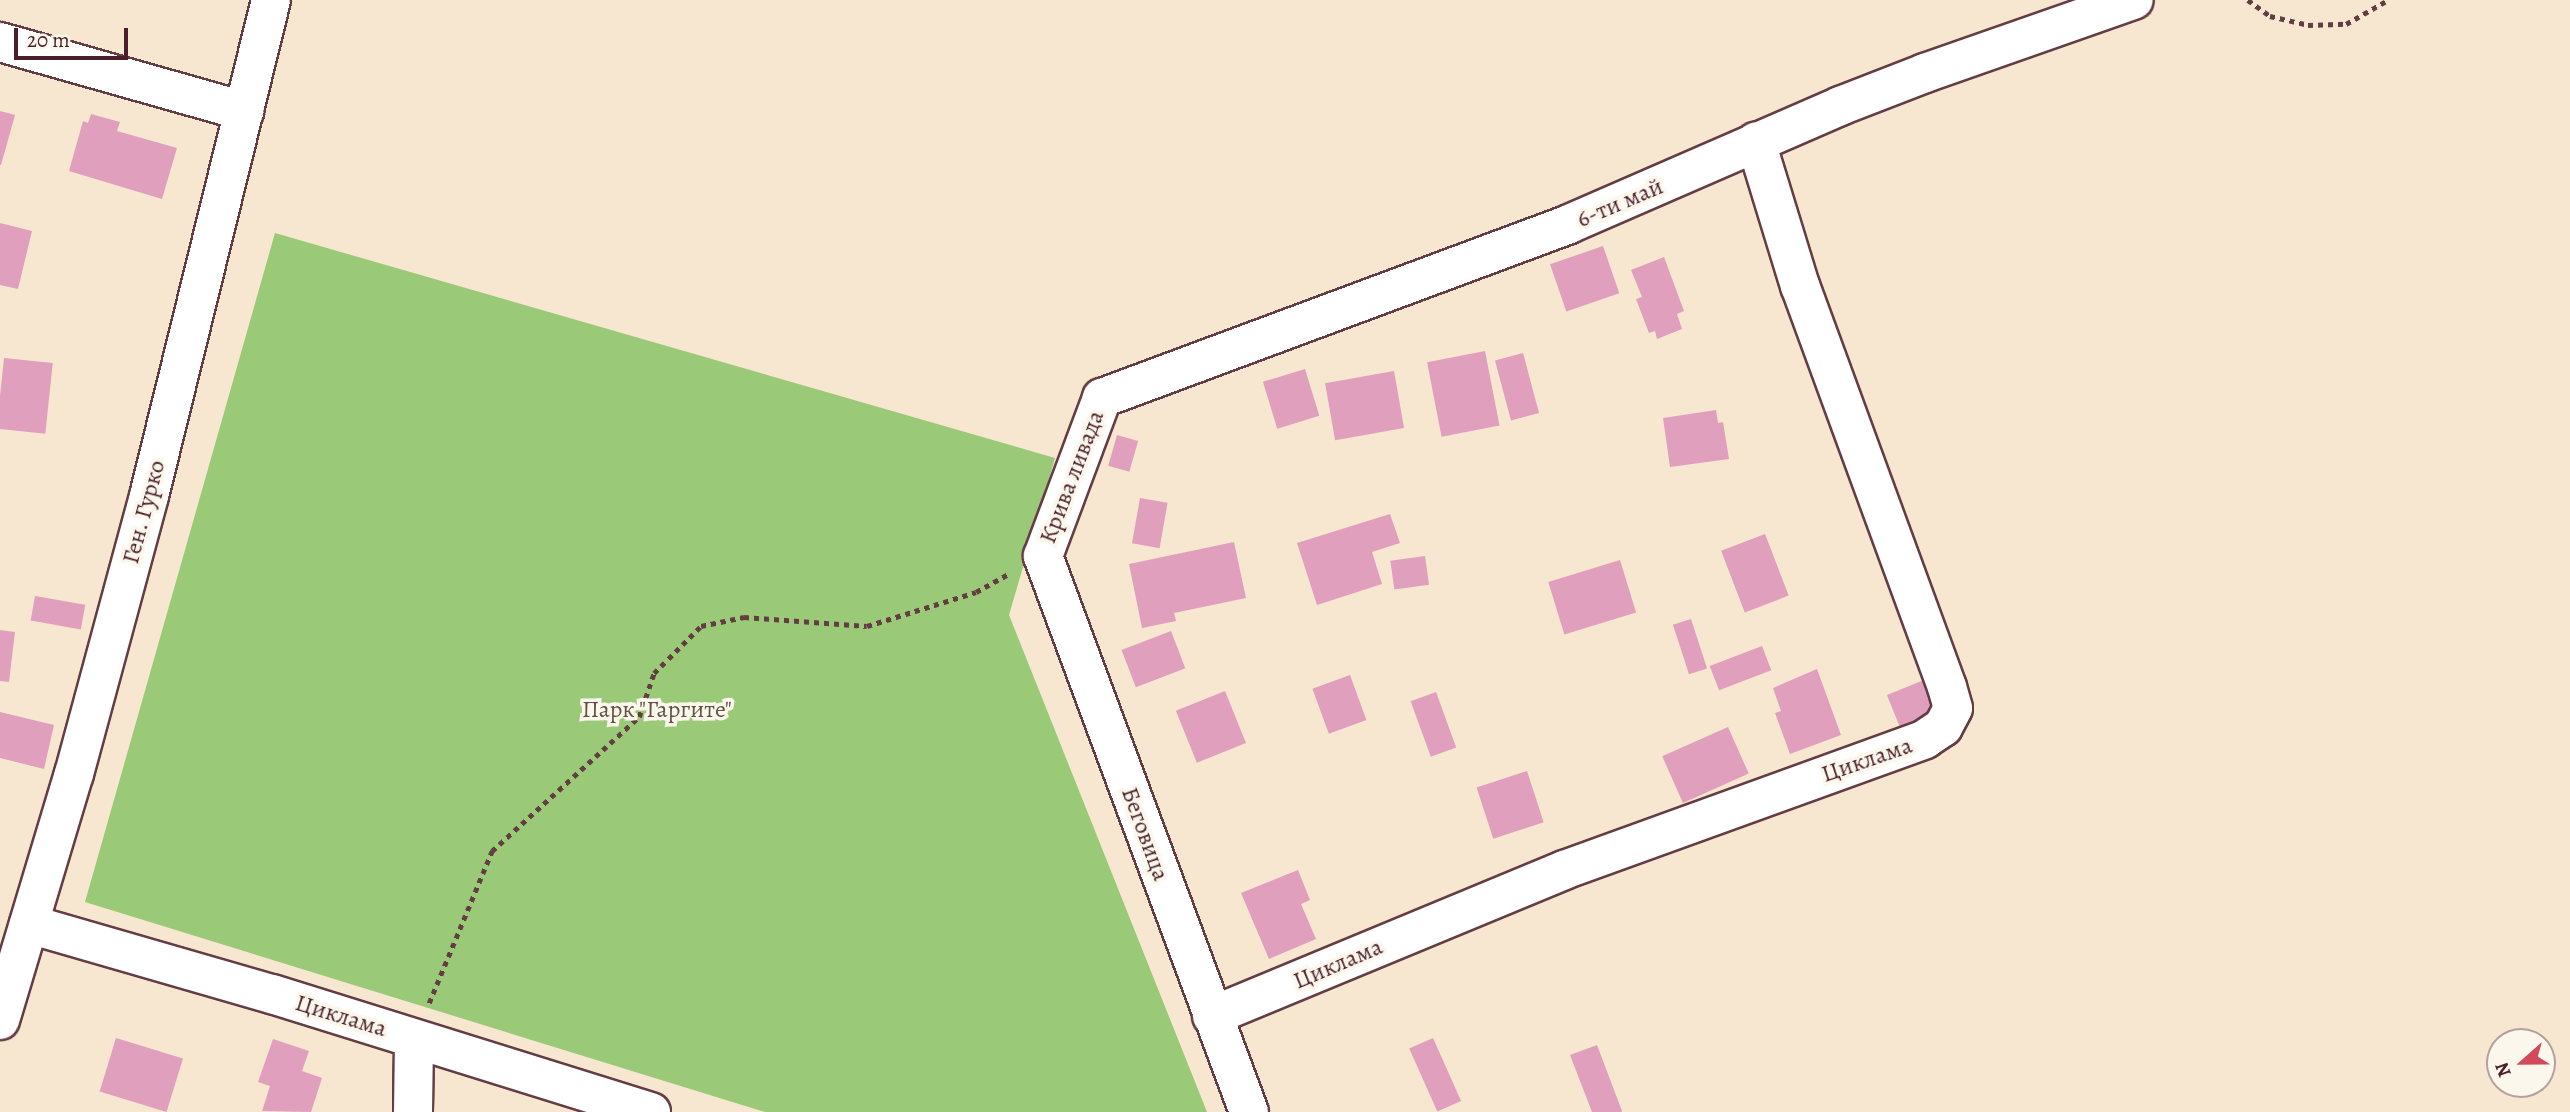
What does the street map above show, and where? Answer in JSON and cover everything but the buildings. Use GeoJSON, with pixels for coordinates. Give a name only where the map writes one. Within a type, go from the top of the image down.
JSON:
{"type":"FeatureCollection","features":[{"type":"Feature","properties":{"kind":"street","name":"Ген. Гурко"},"geometry":{"type":"LineString","coordinates":[[0,1020],[75,774],[145,509],[271,0]]}},
{"type":"Feature","properties":{"kind":"street","name":"6-ти май"},"geometry":{"type":"LineString","coordinates":[[1102,398],[1569,224],[1756,142],[1925,73],[2134,0]]}},
{"type":"Feature","properties":{"kind":"street"},"geometry":{"type":"LineString","coordinates":[[0,42],[244,111]]}},
{"type":"Feature","properties":{"kind":"street","name":"Циклама"},"geometry":{"type":"LineString","coordinates":[[1212,1016],[1564,870],[1925,739],[1943,727],[1953,708],[1947,687],[1800,286],[1756,142]]}},
{"type":"Feature","properties":{"kind":"street","name":"Крива ливада"},"geometry":{"type":"LineString","coordinates":[[1042,556],[1102,398]]}},
{"type":"Feature","properties":{"kind":"street","name":"Беговица"},"geometry":{"type":"LineString","coordinates":[[1042,556],[1249,1112]]}},
{"type":"Feature","properties":{"kind":"street","name":"Циклама"},"geometry":{"type":"LineString","coordinates":[[29,924],[651,1112]]}},
{"type":"Feature","properties":{"kind":"street"},"geometry":{"type":"LineString","coordinates":[[413,1112],[414,1039]]}},
{"type":"Feature","properties":{"kind":"path"},"geometry":{"type":"LineString","coordinates":[[2248,0],[2270,16],[2308,25],[2346,24],[2388,0]]}},
{"type":"Feature","properties":{"kind":"path"},"geometry":{"type":"LineString","coordinates":[[414,1039],[492,851],[639,717],[654,673],[701,626],[744,617],[867,626],[976,592],[1042,556]]}},
{"type":"Feature","properties":{"kind":"green space","name":"Парк \"Гаргите\""},"geometry":{"type":"Polygon","coordinates":[[[275,233],[1055,458],[1009,615],[1207,1112],[765,1112],[85,902],[275,233]]]}}]}
